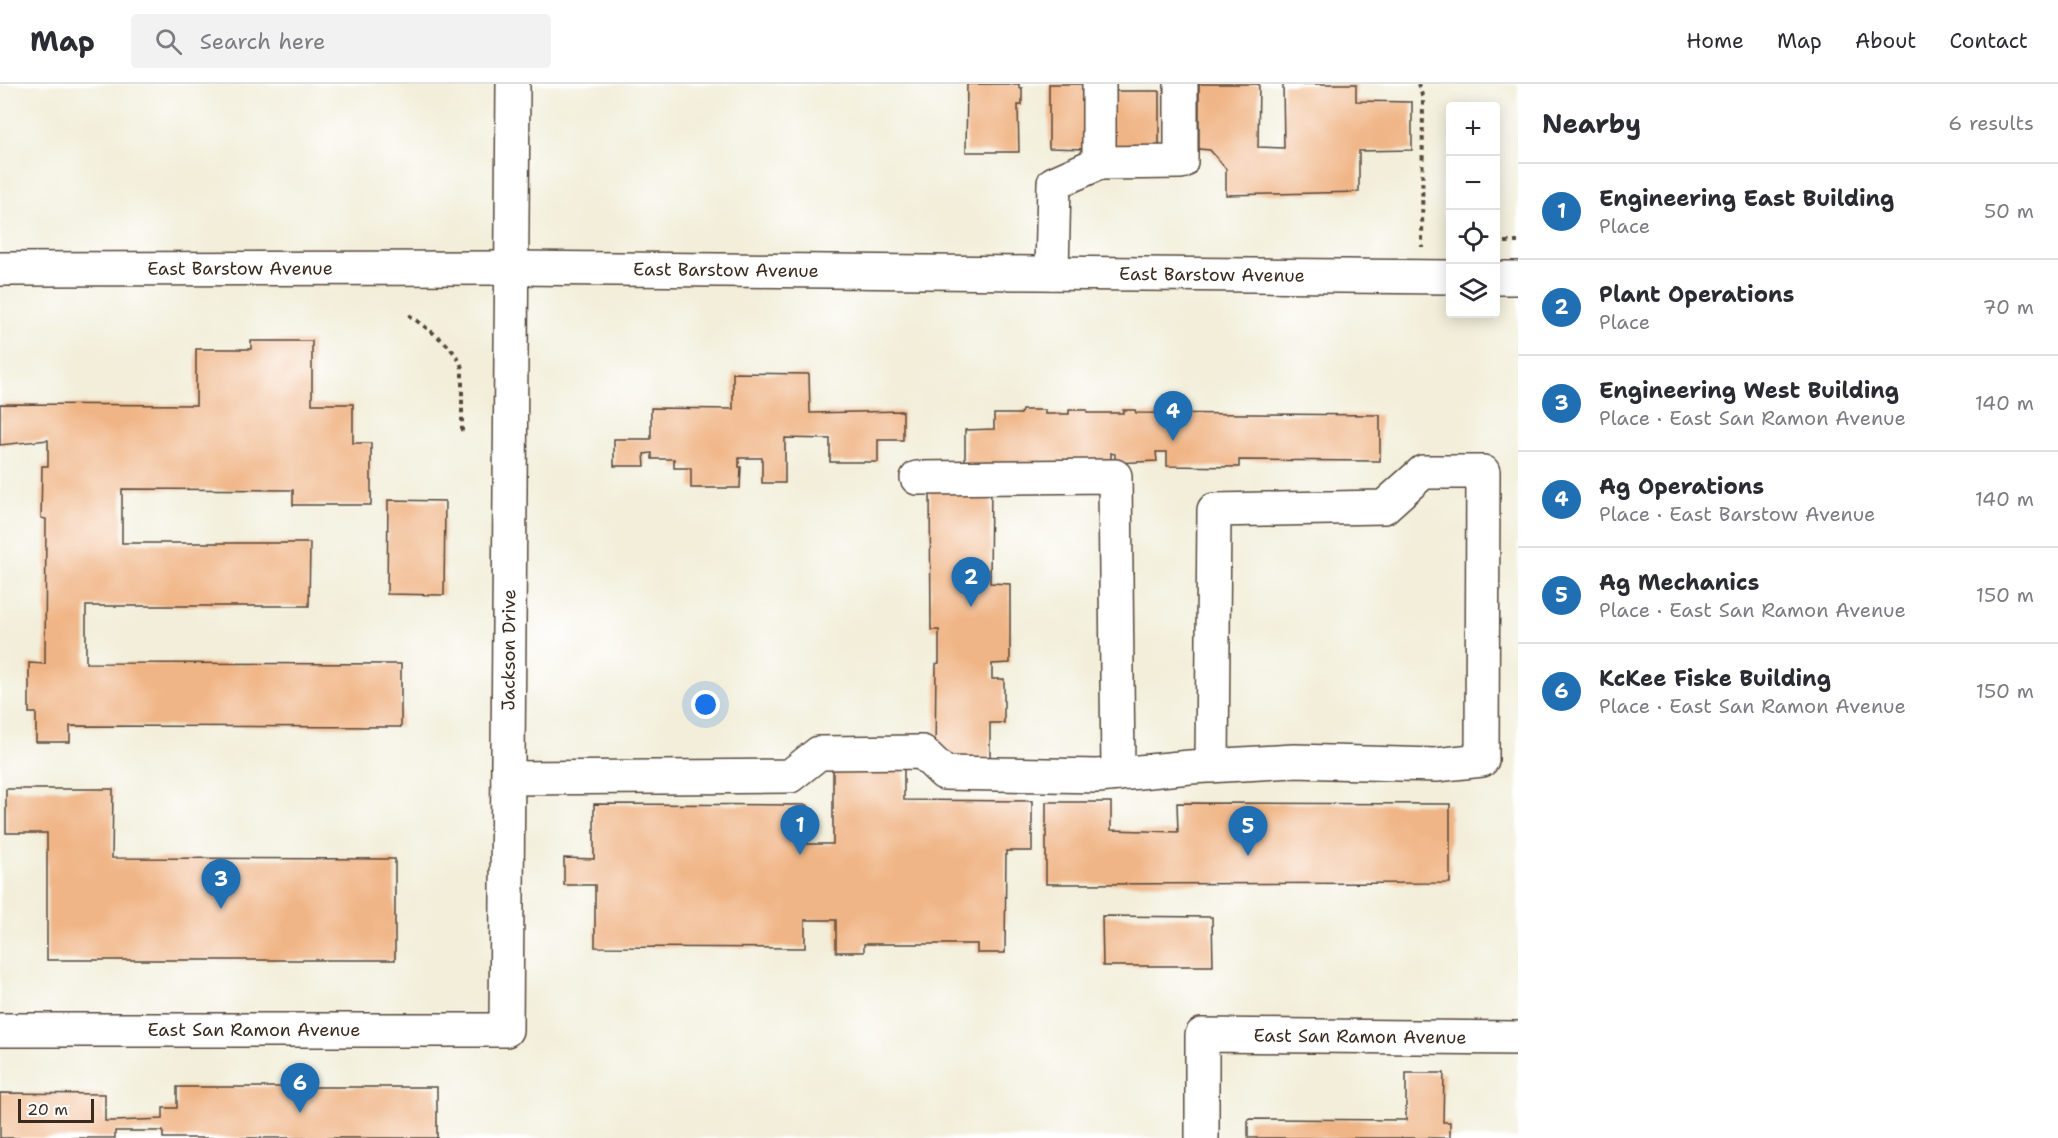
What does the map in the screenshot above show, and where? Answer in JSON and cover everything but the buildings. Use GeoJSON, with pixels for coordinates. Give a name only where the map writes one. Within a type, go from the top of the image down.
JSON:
{"type":"FeatureCollection","features":[{"type":"Feature","properties":{"kind":"street","name":"Jackson Drive"},"geometry":{"type":"LineString","coordinates":[[506,1030],[513,84]]}},
{"type":"Feature","properties":{"kind":"street"},"geometry":{"type":"LineString","coordinates":[[1099,84],[1099,163]]}},
{"type":"Feature","properties":{"kind":"street"},"geometry":{"type":"LineString","coordinates":[[1052,273],[1054,183],[1099,163],[1181,162],[1181,84]]}},
{"type":"Feature","properties":{"kind":"street","name":"East Barstow Avenue"},"geometry":{"type":"LineString","coordinates":[[0,269],[513,268],[1436,277]]}},
{"type":"Feature","properties":{"kind":"street"},"geometry":{"type":"LineString","coordinates":[[1500,278],[1518,278]]}},
{"type":"Feature","properties":{"kind":"street"},"geometry":{"type":"LineString","coordinates":[[508,778],[790,776],[819,753],[922,752],[945,773],[1098,776],[1294,761],[1436,765],[1482,760],[1483,472],[1423,472],[1383,507],[1214,510],[1212,766]]}},
{"type":"Feature","properties":{"kind":"street"},"geometry":{"type":"LineString","coordinates":[[917,478],[1115,476],[1118,774]]}},
{"type":"Feature","properties":{"kind":"street","name":"East San Ramon Avenue"},"geometry":{"type":"LineString","coordinates":[[0,1029],[506,1030]]}},
{"type":"Feature","properties":{"kind":"street","name":"East San Ramon Avenue"},"geometry":{"type":"LineString","coordinates":[[1202,1138],[1202,1035],[1518,1038]]}},
{"type":"Feature","properties":{"kind":"path"},"geometry":{"type":"LineString","coordinates":[[1418,84],[1423,98],[1436,277]]}},
{"type":"Feature","properties":{"kind":"path"},"geometry":{"type":"LineString","coordinates":[[1500,242],[1518,242]]}},
{"type":"Feature","properties":{"kind":"path"},"geometry":{"type":"LineString","coordinates":[[409,315],[443,342],[459,359],[462,368],[462,435]]}},
{"type":"Feature","properties":{"kind":"place","name":"Ag Operations"},"geometry":{"type":"Point","coordinates":[1173,441]}},
{"type":"Feature","properties":{"kind":"place","name":"Plant Operations"},"geometry":{"type":"Point","coordinates":[971,607]}},
{"type":"Feature","properties":{"kind":"place","name":"Engineering East Building"},"geometry":{"type":"Point","coordinates":[800,855]}},
{"type":"Feature","properties":{"kind":"place","name":"Ag Mechanics"},"geometry":{"type":"Point","coordinates":[1248,856]}},
{"type":"Feature","properties":{"kind":"place","name":"Engineering West Building"},"geometry":{"type":"Point","coordinates":[221,909]}},
{"type":"Feature","properties":{"kind":"place","name":"KcKee Fiske Building"},"geometry":{"type":"Point","coordinates":[300,1113]}}]}
